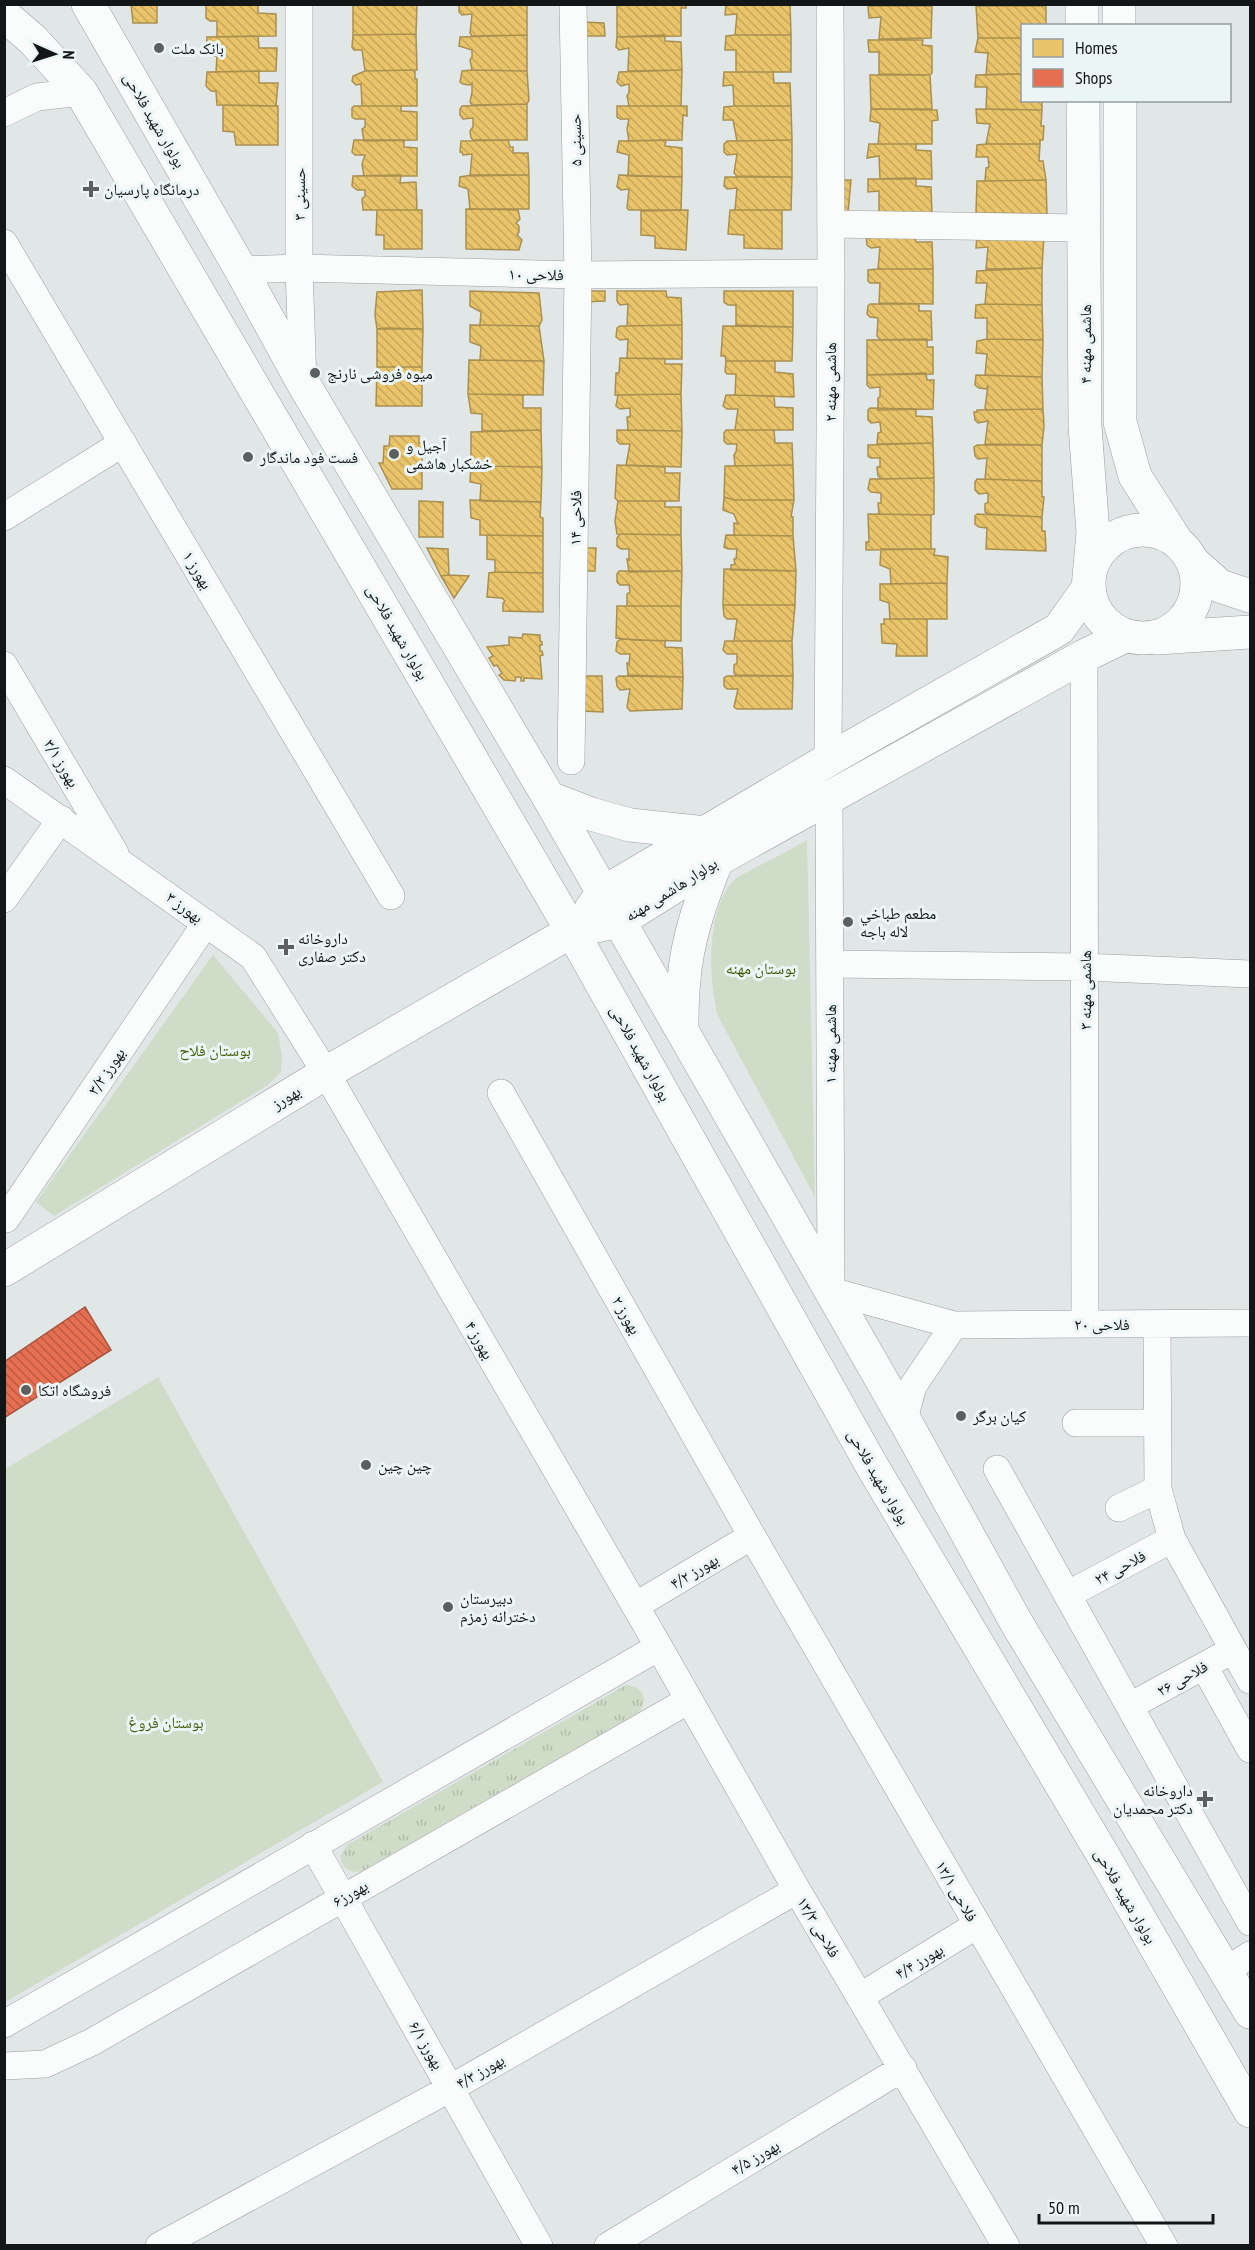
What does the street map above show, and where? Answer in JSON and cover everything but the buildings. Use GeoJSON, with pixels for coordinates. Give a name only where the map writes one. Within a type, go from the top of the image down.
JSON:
{"type":"FeatureCollection","features":[{"type":"Feature","properties":{"kind":"main road","name":"بولوار شهید فلاحی"},"geometry":{"type":"LineString","coordinates":[[88,4],[241,270],[303,383],[549,798],[904,1419],[1017,1622],[1239,1963],[1251,2012]]}},
{"type":"Feature","properties":{"kind":"main road"},"geometry":{"type":"LineString","coordinates":[[1082,4],[1082,24]]}},
{"type":"Feature","properties":{"kind":"main road"},"geometry":{"type":"LineString","coordinates":[[1119,4],[1119,24]]}},
{"type":"Feature","properties":{"kind":"main road","name":"بولوار شهید فلاحی"},"geometry":{"type":"LineString","coordinates":[[4,15],[32,39],[81,92],[573,931],[872,1466],[1251,2111]]}},
{"type":"Feature","properties":{"kind":"main road","name":"هاشمی مهنه ۴"},"geometry":{"type":"LineString","coordinates":[[1083,102],[1085,426],[1093,533],[1088,588]]}},
{"type":"Feature","properties":{"kind":"main road"},"geometry":{"type":"LineString","coordinates":[[1120,102],[1120,422],[1135,476],[1185,551],[1220,586],[1251,596]]}},
{"type":"Feature","properties":{"kind":"main road"},"geometry":{"type":"LineString","coordinates":[[1146,529],[1185,551],[1197,595],[1182,623],[1140,637],[1099,617],[1088,588],[1095,558],[1116,536],[1146,529]]}},
{"type":"Feature","properties":{"kind":"main road","name":"بولوار هاشمی مهنه"},"geometry":{"type":"LineString","coordinates":[[573,931],[712,846],[828,760],[1059,629],[1088,588]]}},
{"type":"Feature","properties":{"kind":"main road","name":"بولوار هاشمی مهنه"},"geometry":{"type":"LineString","coordinates":[[712,846],[829,798],[1084,656],[1140,637],[1251,632]]}},
{"type":"Feature","properties":{"kind":"main road"},"geometry":{"type":"LineString","coordinates":[[549,798],[591,814],[712,846],[690,941],[684,978],[682,1030]]}},
{"type":"Feature","properties":{"kind":"main road","name":"بهورز"},"geometry":{"type":"LineString","coordinates":[[4,1270],[326,1073],[573,931]]}},
{"type":"Feature","properties":{"kind":"street","name":"حسینی ۳"},"geometry":{"type":"LineString","coordinates":[[299,4],[299,268],[303,383]]}},
{"type":"Feature","properties":{"kind":"street","name":"حسینی ۵"},"geometry":{"type":"LineString","coordinates":[[573,4],[578,275]]}},
{"type":"Feature","properties":{"kind":"street","name":"هاشمی مهنه ۲"},"geometry":{"type":"LineString","coordinates":[[828,760],[830,4]]}},
{"type":"Feature","properties":{"kind":"street"},"geometry":{"type":"LineString","coordinates":[[4,113],[37,97],[81,92]]}},
{"type":"Feature","properties":{"kind":"street"},"geometry":{"type":"LineString","coordinates":[[831,224],[1084,228]]}},
{"type":"Feature","properties":{"kind":"street","name":"بهورز ۱"},"geometry":{"type":"LineString","coordinates":[[4,243],[390,896]]}},
{"type":"Feature","properties":{"kind":"street","name":"فلاحی ۱۰"},"geometry":{"type":"LineString","coordinates":[[241,270],[299,268],[578,275],[831,273]]}},
{"type":"Feature","properties":{"kind":"street","name":"فلاحی ۱۴"},"geometry":{"type":"LineString","coordinates":[[571,761],[578,275]]}},
{"type":"Feature","properties":{"kind":"street"},"geometry":{"type":"LineString","coordinates":[[4,517],[123,443]]}},
{"type":"Feature","properties":{"kind":"street","name":"هاشمی مهنه ۳"},"geometry":{"type":"LineString","coordinates":[[1084,656],[1086,1324]]}},
{"type":"Feature","properties":{"kind":"street","name":"بهورز ۳/۱"},"geometry":{"type":"LineString","coordinates":[[4,665],[120,861]]}},
{"type":"Feature","properties":{"kind":"street","name":"بهورز ۳"},"geometry":{"type":"LineString","coordinates":[[4,780],[253,957],[326,1073]]}},
{"type":"Feature","properties":{"kind":"street","name":"هاشمی مهنه ۱"},"geometry":{"type":"LineString","coordinates":[[829,798],[831,1291]]}},
{"type":"Feature","properties":{"kind":"street"},"geometry":{"type":"LineString","coordinates":[[4,899],[61,819]]}},
{"type":"Feature","properties":{"kind":"street","name":"بهورز ۳/۲"},"geometry":{"type":"LineString","coordinates":[[6,1220],[206,923]]}},
{"type":"Feature","properties":{"kind":"street"},"geometry":{"type":"LineString","coordinates":[[830,964],[1084,967],[1251,974]]}},
{"type":"Feature","properties":{"kind":"street","name":"بهورز ۴"},"geometry":{"type":"LineString","coordinates":[[326,1073],[635,1606]]}},
{"type":"Feature","properties":{"kind":"street","name":"بهورز ۲"},"geometry":{"type":"LineString","coordinates":[[501,1093],[752,1536]]}},
{"type":"Feature","properties":{"kind":"street","name":"فلاحی ۲۰"},"geometry":{"type":"LineString","coordinates":[[831,1291],[954,1325],[1251,1323]]}},
{"type":"Feature","properties":{"kind":"street"},"geometry":{"type":"LineString","coordinates":[[1157,1324],[1158,1489],[1172,1539],[1251,1680]]}},
{"type":"Feature","properties":{"kind":"street"},"geometry":{"type":"LineString","coordinates":[[904,1419],[913,1386],[954,1325]]}},
{"type":"Feature","properties":{"kind":"street"},"geometry":{"type":"LineString","coordinates":[[1076,1423],[1157,1422]]}},
{"type":"Feature","properties":{"kind":"street"},"geometry":{"type":"LineString","coordinates":[[997,1469],[1251,1922]]}},
{"type":"Feature","properties":{"kind":"street"},"geometry":{"type":"LineString","coordinates":[[1119,1508],[1158,1489]]}},
{"type":"Feature","properties":{"kind":"street","name":"بهورز ۴/۲"},"geometry":{"type":"LineString","coordinates":[[635,1606],[752,1536]]}},
{"type":"Feature","properties":{"kind":"street","name":"فلاحی ۱۳/۱"},"geometry":{"type":"LineString","coordinates":[[752,1536],[1164,2246]]}},
{"type":"Feature","properties":{"kind":"street","name":"فلاحی ۲۴"},"geometry":{"type":"LineString","coordinates":[[1067,1595],[1172,1539]]}},
{"type":"Feature","properties":{"kind":"street","name":"فلاحی ۱۳/۳"},"geometry":{"type":"LineString","coordinates":[[635,1606],[797,1890],[1006,2246]]}},
{"type":"Feature","properties":{"kind":"street"},"geometry":{"type":"LineString","coordinates":[[4,2025],[659,1647]]}},
{"type":"Feature","properties":{"kind":"street","name":"فلاحی ۲۶"},"geometry":{"type":"LineString","coordinates":[[1130,1706],[1233,1650]]}},
{"type":"Feature","properties":{"kind":"street"},"geometry":{"type":"LineString","coordinates":[[1204,1666],[1251,1749]]}},
{"type":"Feature","properties":{"kind":"street","name":"بهورز۶"},"geometry":{"type":"LineString","coordinates":[[4,2066],[45,2064],[92,2042],[689,1700]]}},
{"type":"Feature","properties":{"kind":"street","name":"بهورز ۶/۱"},"geometry":{"type":"LineString","coordinates":[[313,1845],[539,2246]]}},
{"type":"Feature","properties":{"kind":"street","name":"بهورز ۴/۳"},"geometry":{"type":"LineString","coordinates":[[159,2246],[451,2088],[797,1890]]}},
{"type":"Feature","properties":{"kind":"street","name":"بهورز ۴/۴"},"geometry":{"type":"LineString","coordinates":[[861,1996],[977,1925]]}},
{"type":"Feature","properties":{"kind":"street","name":"بهورز ۴/۵"},"geometry":{"type":"LineString","coordinates":[[608,2246],[903,2068]]}},
{"type":"Feature","properties":{"kind":"green space","name":"بوستان مهنه"},"geometry":{"type":"Polygon","coordinates":[[[807,840],[815,1197],[718,1016],[711,965],[714,925],[726,891],[737,878],[807,840]]]}},
{"type":"Feature","properties":{"kind":"green space","name":"بوستان فلاح"},"geometry":{"type":"Polygon","coordinates":[[[213,955],[278,1033],[282,1057],[281,1072],[268,1085],[54,1216],[36,1202],[213,955]]]}},
{"type":"Feature","properties":{"kind":"green space","name":"بوستان فروغ"},"geometry":{"type":"Polygon","coordinates":[[[158,1377],[383,1782],[5,2002],[5,1469],[158,1377]]]}},
{"type":"Feature","properties":{"kind":"green space"},"geometry":{"type":"Polygon","coordinates":[[[626,1685],[637,1688],[643,1694],[643,1703],[638,1713],[362,1871],[347,1870],[343,1864],[340,1856],[347,1845],[626,1685]]]}},
{"type":"Feature","properties":{"kind":"place","name":"بانک ملت"},"geometry":{"type":"Point","coordinates":[159,48]}},
{"type":"Feature","properties":{"kind":"place","name":"درمانگاه پارسیان"},"geometry":{"type":"Point","coordinates":[91,189]}},
{"type":"Feature","properties":{"kind":"place","name":"میوه فروشی نارنج"},"geometry":{"type":"Point","coordinates":[315,373]}},
{"type":"Feature","properties":{"kind":"place","name":"آجیل و خشکبار هاشمی"},"geometry":{"type":"Point","coordinates":[394,454]}},
{"type":"Feature","properties":{"kind":"place","name":"فست فود ماندگار"},"geometry":{"type":"Point","coordinates":[248,457]}},
{"type":"Feature","properties":{"kind":"place","name":"مطعم طباخي لاله باجه"},"geometry":{"type":"Point","coordinates":[848,922]}},
{"type":"Feature","properties":{"kind":"place","name":"داروخانه دکتر صفاری"},"geometry":{"type":"Point","coordinates":[286,947]}},
{"type":"Feature","properties":{"kind":"place","name":"فروشگاه اتکا"},"geometry":{"type":"Point","coordinates":[26,1390]}},
{"type":"Feature","properties":{"kind":"place","name":"کیان برگر"},"geometry":{"type":"Point","coordinates":[961,1416]}},
{"type":"Feature","properties":{"kind":"place","name":"چین چین"},"geometry":{"type":"Point","coordinates":[366,1465]}},
{"type":"Feature","properties":{"kind":"place","name":"دبیرستان دخترانه زمزم"},"geometry":{"type":"Point","coordinates":[448,1607]}},
{"type":"Feature","properties":{"kind":"place","name":"داروخانه دکتر محمدیان"},"geometry":{"type":"Point","coordinates":[1205,1799]}}]}
